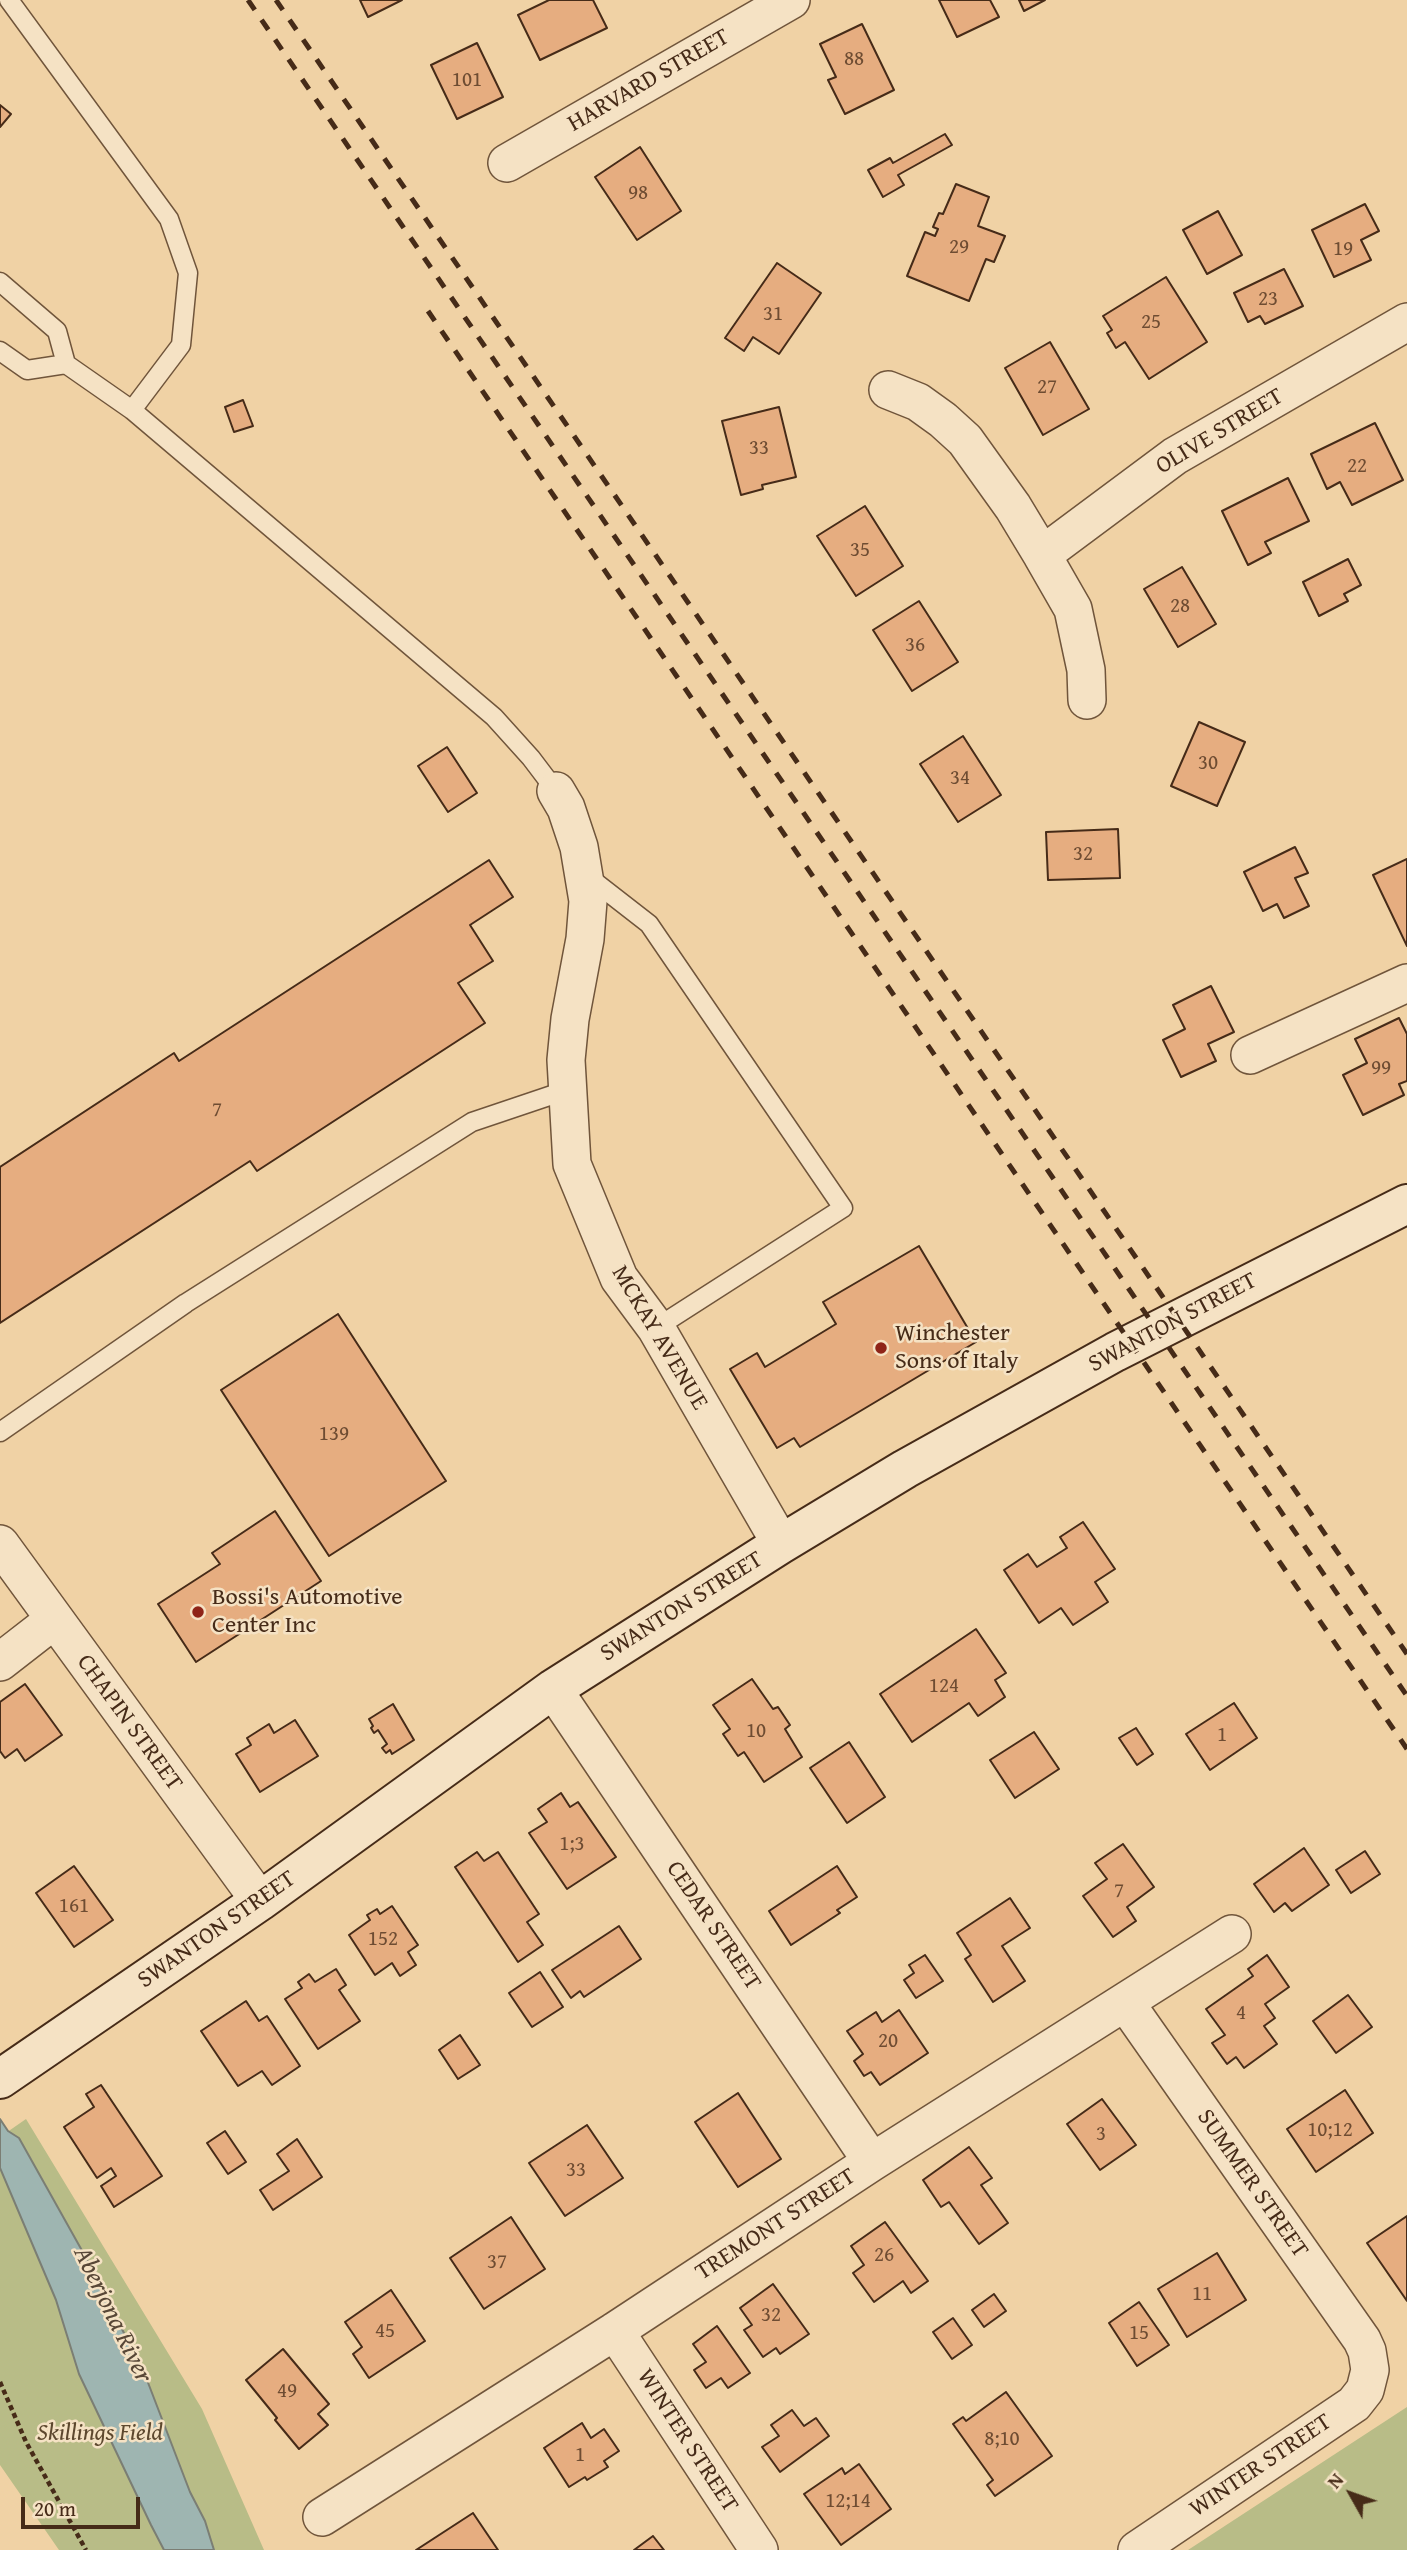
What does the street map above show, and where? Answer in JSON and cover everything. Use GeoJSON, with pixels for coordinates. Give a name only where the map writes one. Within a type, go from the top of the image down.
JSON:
{"type":"FeatureCollection","features":[{"type":"Feature","properties":{"kind":"street","name":"HARVARD STREET"},"geometry":{"type":"LineString","coordinates":[[508,163],[791,0]]}},
{"type":"Feature","properties":{"kind":"street","name":"OLIVE STREET"},"geometry":{"type":"LineString","coordinates":[[1042,555],[1175,456],[1407,322]]}},
{"type":"Feature","properties":{"kind":"street"},"geometry":{"type":"LineString","coordinates":[[888,390],[918,402],[965,440],[1013,507],[1073,609],[1086,670],[1087,700]]}},
{"type":"Feature","properties":{"kind":"street","name":"MCKAY AVENUE"},"geometry":{"type":"LineString","coordinates":[[556,791],[566,808],[579,847],[588,901],[585,939],[570,1019],[566,1060],[572,1164],[619,1278],[656,1328],[781,1544]]}},
{"type":"Feature","properties":{"kind":"street"},"geometry":{"type":"LineString","coordinates":[[1250,1055],[1407,983]]}},
{"type":"Feature","properties":{"kind":"street","name":"SWANTON STREET"},"geometry":{"type":"LineString","coordinates":[[0,2079],[260,1901],[553,1689],[781,1544],[905,1469],[1115,1352],[1407,1204]]}},
{"type":"Feature","properties":{"kind":"street","name":"CHAPIN STREET"},"geometry":{"type":"LineString","coordinates":[[0,1544],[260,1901]]}},
{"type":"Feature","properties":{"kind":"street"},"geometry":{"type":"LineString","coordinates":[[0,1662],[54,1620]]}},
{"type":"Feature","properties":{"kind":"street","name":"CEDAR STREET"},"geometry":{"type":"LineString","coordinates":[[553,1689],[872,2162]]}},
{"type":"Feature","properties":{"kind":"street","name":"TREMONT STREET"},"geometry":{"type":"LineString","coordinates":[[322,2517],[615,2331],[872,2162],[1232,1934]]}},
{"type":"Feature","properties":{"kind":"street","name":"SUMMER STREET"},"geometry":{"type":"LineString","coordinates":[[1125,2002],[1362,2340],[1370,2370]]}},
{"type":"Feature","properties":{"kind":"street","name":"WINTER STREET"},"geometry":{"type":"LineString","coordinates":[[615,2331],[759,2550]]}},
{"type":"Feature","properties":{"kind":"street","name":"WINTER STREET"},"geometry":{"type":"LineString","coordinates":[[1137,2550],[1353,2404],[1365,2390],[1370,2370]]}},
{"type":"Feature","properties":{"kind":"lane"},"geometry":{"type":"LineString","coordinates":[[9,0],[169,219],[188,273],[181,345],[132,410]]}},
{"type":"Feature","properties":{"kind":"lane"},"geometry":{"type":"LineString","coordinates":[[0,282],[57,331],[66,364],[132,410],[494,717],[556,791]]}},
{"type":"Feature","properties":{"kind":"lane"},"geometry":{"type":"LineString","coordinates":[[0,351],[27,370],[66,364]]}},
{"type":"Feature","properties":{"kind":"lane"},"geometry":{"type":"LineString","coordinates":[[585,875],[649,924],[844,1208],[656,1328]]}},
{"type":"Feature","properties":{"kind":"lane"},"geometry":{"type":"LineString","coordinates":[[0,1432],[186,1303],[472,1122],[568,1090]]}},
{"type":"Feature","properties":{"kind":"path"},"geometry":{"type":"LineString","coordinates":[[0,2382],[26,2442],[86,2550]]}},
{"type":"Feature","properties":{"kind":"green space","name":"Skillings Field"},"geometry":{"type":"Polygon","coordinates":[[[26,2119],[202,2409],[264,2550],[59,2550],[0,2465],[0,2137],[26,2119]]]}},
{"type":"Feature","properties":{"kind":"green space"},"geometry":{"type":"Polygon","coordinates":[[[1407,2407],[1407,2550],[1188,2550],[1407,2407]]]}},
{"type":"Feature","properties":{"kind":"water","name":"Aberjona River"},"geometry":{"type":"Polygon","coordinates":[[[0,2119],[8,2131],[19,2138],[94,2272],[147,2380],[190,2492],[205,2521],[214,2550],[164,2550],[151,2525],[79,2374],[56,2300],[0,2168],[0,2119]]]}},
{"type":"Feature","properties":{"kind":"building"},"geometry":{"type":"Polygon","coordinates":[[[360,0],[402,0],[368,17],[360,0]]]}},
{"type":"Feature","properties":{"kind":"building"},"geometry":{"type":"Polygon","coordinates":[[[549,0],[593,0],[607,28],[540,60],[518,15],[549,0]]]}},
{"type":"Feature","properties":{"kind":"building"},"geometry":{"type":"Polygon","coordinates":[[[939,0],[990,0],[999,17],[957,37],[939,0]]]}},
{"type":"Feature","properties":{"kind":"building"},"geometry":{"type":"Polygon","coordinates":[[[1019,0],[1045,0],[1024,11],[1019,0]]]}},
{"type":"Feature","properties":{"kind":"building"},"geometry":{"type":"Polygon","coordinates":[[[862,24],[894,90],[845,114],[828,80],[836,77],[820,44],[862,24]]]}},
{"type":"Feature","properties":{"kind":"building"},"geometry":{"type":"Polygon","coordinates":[[[477,43],[503,97],[457,119],[431,65],[477,43]]]}},
{"type":"Feature","properties":{"kind":"building"},"geometry":{"type":"Polygon","coordinates":[[[0,105],[11,114],[0,127],[0,105]]]}},
{"type":"Feature","properties":{"kind":"building"},"geometry":{"type":"Polygon","coordinates":[[[945,134],[952,145],[898,175],[904,185],[883,197],[868,170],[890,158],[893,163],[945,134]]]}},
{"type":"Feature","properties":{"kind":"building"},"geometry":{"type":"Polygon","coordinates":[[[640,147],[681,211],[637,240],[595,177],[640,147]]]}},
{"type":"Feature","properties":{"kind":"building"},"geometry":{"type":"Polygon","coordinates":[[[956,184],[989,197],[978,226],[1005,236],[994,262],[986,259],[969,301],[907,276],[925,232],[935,236],[938,229],[933,227],[939,213],[943,214],[956,184]]]}},
{"type":"Feature","properties":{"kind":"building"},"geometry":{"type":"Polygon","coordinates":[[[1365,204],[1379,231],[1361,240],[1371,260],[1334,277],[1312,230],[1365,204]]]}},
{"type":"Feature","properties":{"kind":"building"},"geometry":{"type":"Polygon","coordinates":[[[1218,211],[1242,255],[1207,274],[1183,230],[1218,211]]]}},
{"type":"Feature","properties":{"kind":"building"},"geometry":{"type":"Polygon","coordinates":[[[777,263],[821,293],[779,354],[753,337],[744,351],[725,338],[777,263]]]}},
{"type":"Feature","properties":{"kind":"building"},"geometry":{"type":"Polygon","coordinates":[[[1284,269],[1303,306],[1265,324],[1260,316],[1248,322],[1234,293],[1284,269]]]}},
{"type":"Feature","properties":{"kind":"building"},"geometry":{"type":"Polygon","coordinates":[[[1166,277],[1207,342],[1149,379],[1125,342],[1116,348],[1107,333],[1112,330],[1103,316],[1166,277]]]}},
{"type":"Feature","properties":{"kind":"building"},"geometry":{"type":"Polygon","coordinates":[[[1050,342],[1089,409],[1043,435],[1005,368],[1050,342]]]}},
{"type":"Feature","properties":{"kind":"building"},"geometry":{"type":"Polygon","coordinates":[[[243,400],[253,426],[234,432],[225,407],[243,400]]]}},
{"type":"Feature","properties":{"kind":"building"},"geometry":{"type":"Polygon","coordinates":[[[779,407],[796,477],[762,485],[763,489],[741,495],[722,421],[779,407]]]}},
{"type":"Feature","properties":{"kind":"building"},"geometry":{"type":"Polygon","coordinates":[[[1375,423],[1403,480],[1352,505],[1340,482],[1327,489],[1311,454],[1375,423]]]}},
{"type":"Feature","properties":{"kind":"building"},"geometry":{"type":"Polygon","coordinates":[[[1288,478],[1309,521],[1265,542],[1271,553],[1248,565],[1222,511],[1288,478]]]}},
{"type":"Feature","properties":{"kind":"building"},"geometry":{"type":"Polygon","coordinates":[[[865,506],[903,566],[856,596],[817,536],[865,506]]]}},
{"type":"Feature","properties":{"kind":"building"},"geometry":{"type":"Polygon","coordinates":[[[1348,559],[1361,585],[1344,594],[1348,601],[1319,616],[1303,582],[1348,559]]]}},
{"type":"Feature","properties":{"kind":"building"},"geometry":{"type":"Polygon","coordinates":[[[1182,567],[1216,624],[1178,647],[1144,589],[1182,567]]]}},
{"type":"Feature","properties":{"kind":"building"},"geometry":{"type":"Polygon","coordinates":[[[919,601],[958,662],[912,691],[873,630],[919,601]]]}},
{"type":"Feature","properties":{"kind":"building"},"geometry":{"type":"Polygon","coordinates":[[[1199,722],[1245,742],[1217,806],[1171,786],[1199,722]]]}},
{"type":"Feature","properties":{"kind":"building"},"geometry":{"type":"Polygon","coordinates":[[[963,736],[1001,795],[958,822],[920,764],[963,736]]]}},
{"type":"Feature","properties":{"kind":"building"},"geometry":{"type":"Polygon","coordinates":[[[447,747],[477,793],[448,812],[418,766],[447,747]]]}},
{"type":"Feature","properties":{"kind":"building"},"geometry":{"type":"Polygon","coordinates":[[[1118,829],[1120,878],[1048,880],[1046,832],[1118,829]]]}},
{"type":"Feature","properties":{"kind":"building"},"geometry":{"type":"Polygon","coordinates":[[[1295,847],[1308,873],[1295,878],[1309,906],[1284,918],[1277,904],[1263,911],[1244,872],[1295,847]]]}},
{"type":"Feature","properties":{"kind":"building"},"geometry":{"type":"Polygon","coordinates":[[[1407,859],[1407,946],[1373,875],[1407,859]]]}},
{"type":"Feature","properties":{"kind":"building"},"geometry":{"type":"Polygon","coordinates":[[[489,860],[513,897],[470,925],[493,961],[458,983],[485,1023],[257,1171],[250,1161],[0,1323],[0,1167],[174,1053],[179,1061],[489,860]]]}},
{"type":"Feature","properties":{"kind":"building"},"geometry":{"type":"Polygon","coordinates":[[[1211,986],[1234,1032],[1208,1044],[1216,1061],[1181,1077],[1163,1040],[1185,1029],[1173,1005],[1211,986]]]}},
{"type":"Feature","properties":{"kind":"building"},"geometry":{"type":"Polygon","coordinates":[[[1399,1018],[1407,1034],[1407,1081],[1399,1084],[1404,1095],[1363,1115],[1343,1075],[1367,1063],[1355,1039],[1399,1018]]]}},
{"type":"Feature","properties":{"kind":"building","name":"Winchester Sons of Italy"},"geometry":{"type":"Polygon","coordinates":[[[919,1246],[976,1342],[800,1447],[794,1438],[777,1448],[730,1369],[757,1353],[765,1367],[836,1324],[823,1302],[919,1246]]]}},
{"type":"Feature","properties":{"kind":"building"},"geometry":{"type":"Polygon","coordinates":[[[338,1314],[446,1481],[329,1556],[221,1390],[338,1314]]]}},
{"type":"Feature","properties":{"kind":"building"},"geometry":{"type":"Polygon","coordinates":[[[275,1511],[321,1581],[196,1662],[158,1604],[220,1564],[212,1553],[275,1511]]]}},
{"type":"Feature","properties":{"kind":"building"},"geometry":{"type":"Polygon","coordinates":[[[1083,1522],[1115,1569],[1095,1582],[1108,1602],[1073,1625],[1061,1608],[1039,1623],[1004,1570],[1028,1554],[1037,1567],[1067,1548],[1060,1537],[1083,1522]]]}},
{"type":"Feature","properties":{"kind":"building"},"geometry":{"type":"Polygon","coordinates":[[[976,1629],[1006,1673],[995,1680],[1005,1697],[978,1716],[969,1703],[912,1742],[880,1694],[976,1629]]]}},
{"type":"Feature","properties":{"kind":"building"},"geometry":{"type":"Polygon","coordinates":[[[752,1679],[773,1709],[778,1707],[790,1725],[785,1729],[802,1757],[764,1782],[744,1752],[738,1756],[723,1734],[730,1729],[713,1705],[752,1679]]]}},
{"type":"Feature","properties":{"kind":"building"},"geometry":{"type":"Polygon","coordinates":[[[25,1684],[62,1735],[25,1761],[17,1749],[5,1758],[0,1751],[0,1702],[25,1684]]]}},
{"type":"Feature","properties":{"kind":"building"},"geometry":{"type":"Polygon","coordinates":[[[1234,1703],[1257,1738],[1210,1770],[1186,1734],[1234,1703]]]}},
{"type":"Feature","properties":{"kind":"building"},"geometry":{"type":"Polygon","coordinates":[[[393,1704],[414,1740],[392,1754],[390,1750],[386,1753],[382,1748],[387,1744],[378,1730],[374,1733],[369,1719],[393,1704]]]}},
{"type":"Feature","properties":{"kind":"building"},"geometry":{"type":"Polygon","coordinates":[[[295,1720],[318,1756],[260,1792],[236,1754],[251,1745],[247,1738],[269,1724],[274,1733],[295,1720]]]}},
{"type":"Feature","properties":{"kind":"building"},"geometry":{"type":"Polygon","coordinates":[[[1136,1728],[1153,1754],[1137,1765],[1119,1738],[1136,1728]]]}},
{"type":"Feature","properties":{"kind":"building"},"geometry":{"type":"Polygon","coordinates":[[[1034,1732],[1059,1769],[1015,1798],[990,1760],[1034,1732]]]}},
{"type":"Feature","properties":{"kind":"building"},"geometry":{"type":"Polygon","coordinates":[[[849,1742],[885,1797],[847,1823],[810,1768],[849,1742]]]}},
{"type":"Feature","properties":{"kind":"building"},"geometry":{"type":"Polygon","coordinates":[[[561,1793],[570,1807],[578,1802],[616,1857],[567,1889],[529,1833],[547,1822],[538,1809],[561,1793]]]}},
{"type":"Feature","properties":{"kind":"building"},"geometry":{"type":"Polygon","coordinates":[[[1123,1844],[1154,1887],[1127,1907],[1136,1921],[1113,1937],[1083,1896],[1107,1879],[1095,1863],[1123,1844]]]}},
{"type":"Feature","properties":{"kind":"building"},"geometry":{"type":"Polygon","coordinates":[[[1304,1848],[1329,1885],[1292,1911],[1285,1903],[1274,1912],[1254,1884],[1304,1848]]]}},
{"type":"Feature","properties":{"kind":"building"},"geometry":{"type":"Polygon","coordinates":[[[1365,1851],[1380,1874],[1351,1893],[1336,1870],[1365,1851]]]}},
{"type":"Feature","properties":{"kind":"building"},"geometry":{"type":"Polygon","coordinates":[[[477,1852],[484,1861],[498,1852],[539,1914],[527,1922],[543,1945],[518,1962],[455,1867],[477,1852]]]}},
{"type":"Feature","properties":{"kind":"building"},"geometry":{"type":"Polygon","coordinates":[[[74,1866],[113,1920],[74,1947],[36,1893],[74,1866]]]}},
{"type":"Feature","properties":{"kind":"building"},"geometry":{"type":"Polygon","coordinates":[[[837,1866],[857,1897],[837,1910],[840,1913],[791,1945],[769,1911],[837,1866]]]}},
{"type":"Feature","properties":{"kind":"building"},"geometry":{"type":"Polygon","coordinates":[[[1010,1898],[1030,1928],[1002,1946],[1025,1981],[993,2002],[965,1959],[971,1955],[957,1933],[1010,1898]]]}},
{"type":"Feature","properties":{"kind":"building"},"geometry":{"type":"Polygon","coordinates":[[[392,1906],[418,1945],[408,1952],[416,1965],[400,1976],[392,1963],[375,1975],[349,1935],[370,1920],[367,1915],[377,1909],[380,1914],[392,1906]]]}},
{"type":"Feature","properties":{"kind":"building"},"geometry":{"type":"Polygon","coordinates":[[[619,1926],[641,1959],[584,1997],[580,1991],[571,1998],[552,1970],[619,1926]]]}},
{"type":"Feature","properties":{"kind":"building"},"geometry":{"type":"Polygon","coordinates":[[[925,1955],[943,1981],[916,1998],[904,1980],[914,1973],[909,1965],[925,1955]]]}},
{"type":"Feature","properties":{"kind":"building"},"geometry":{"type":"Polygon","coordinates":[[[1267,1955],[1289,1987],[1265,2004],[1275,2018],[1264,2026],[1277,2044],[1244,2068],[1236,2057],[1227,2064],[1212,2043],[1225,2035],[1206,2009],[1253,1976],[1248,1969],[1267,1955]]]}},
{"type":"Feature","properties":{"kind":"building"},"geometry":{"type":"Polygon","coordinates":[[[336,1969],[346,1985],[339,1990],[360,2021],[318,2049],[285,1999],[302,1988],[298,1982],[309,1974],[315,1982],[336,1969]]]}},
{"type":"Feature","properties":{"kind":"building"},"geometry":{"type":"Polygon","coordinates":[[[540,1972],[563,2007],[532,2027],[509,1993],[540,1972]]]}},
{"type":"Feature","properties":{"kind":"building"},"geometry":{"type":"Polygon","coordinates":[[[1348,1995],[1372,2027],[1336,2053],[1313,2021],[1348,1995]]]}},
{"type":"Feature","properties":{"kind":"building"},"geometry":{"type":"Polygon","coordinates":[[[246,2001],[259,2021],[267,2016],[300,2066],[272,2085],[262,2071],[238,2086],[201,2031],[246,2001]]]}},
{"type":"Feature","properties":{"kind":"building"},"geometry":{"type":"Polygon","coordinates":[[[899,2010],[928,2053],[880,2085],[871,2072],[864,2076],[854,2061],[863,2054],[847,2031],[876,2012],[882,2022],[899,2010]]]}},
{"type":"Feature","properties":{"kind":"building"},"geometry":{"type":"Polygon","coordinates":[[[460,2035],[480,2065],[458,2079],[439,2050],[460,2035]]]}},
{"type":"Feature","properties":{"kind":"building"},"geometry":{"type":"Polygon","coordinates":[[[101,2085],[162,2176],[114,2207],[101,2186],[116,2176],[111,2168],[97,2178],[64,2127],[94,2107],[86,2094],[101,2085]]]}},
{"type":"Feature","properties":{"kind":"building"},"geometry":{"type":"Polygon","coordinates":[[[1345,2090],[1373,2133],[1316,2172],[1287,2129],[1345,2090]]]}},
{"type":"Feature","properties":{"kind":"building"},"geometry":{"type":"Polygon","coordinates":[[[738,2093],[781,2159],[738,2187],[695,2122],[738,2093]]]}},
{"type":"Feature","properties":{"kind":"building"},"geometry":{"type":"Polygon","coordinates":[[[1102,2099],[1136,2145],[1100,2170],[1067,2124],[1102,2099]]]}},
{"type":"Feature","properties":{"kind":"building"},"geometry":{"type":"Polygon","coordinates":[[[587,2125],[623,2178],[565,2216],[529,2163],[587,2125]]]}},
{"type":"Feature","properties":{"kind":"building"},"geometry":{"type":"Polygon","coordinates":[[[225,2131],[246,2162],[228,2174],[207,2143],[225,2131]]]}},
{"type":"Feature","properties":{"kind":"building"},"geometry":{"type":"Polygon","coordinates":[[[297,2139],[322,2177],[273,2210],[260,2190],[289,2171],[277,2154],[297,2139]]]}},
{"type":"Feature","properties":{"kind":"building"},"geometry":{"type":"Polygon","coordinates":[[[969,2147],[992,2178],[981,2185],[1008,2223],[979,2244],[949,2202],[941,2207],[923,2180],[969,2147]]]}},
{"type":"Feature","properties":{"kind":"building"},"geometry":{"type":"Polygon","coordinates":[[[1407,2216],[1407,2301],[1367,2243],[1407,2216]]]}},
{"type":"Feature","properties":{"kind":"building"},"geometry":{"type":"Polygon","coordinates":[[[511,2217],[545,2269],[484,2309],[450,2258],[511,2217]]]}},
{"type":"Feature","properties":{"kind":"building"},"geometry":{"type":"Polygon","coordinates":[[[885,2222],[928,2281],[911,2293],[903,2281],[874,2302],[853,2273],[864,2265],[851,2246],[885,2222]]]}},
{"type":"Feature","properties":{"kind":"building"},"geometry":{"type":"Polygon","coordinates":[[[1217,2253],[1246,2300],[1187,2337],[1158,2289],[1217,2253]]]}},
{"type":"Feature","properties":{"kind":"building"},"geometry":{"type":"Polygon","coordinates":[[[773,2284],[809,2334],[780,2354],[776,2348],[763,2357],[744,2330],[752,2325],[740,2308],[773,2284]]]}},
{"type":"Feature","properties":{"kind":"building"},"geometry":{"type":"Polygon","coordinates":[[[391,2290],[425,2341],[369,2378],[353,2354],[362,2347],[345,2322],[391,2290]]]}},
{"type":"Feature","properties":{"kind":"building"},"geometry":{"type":"Polygon","coordinates":[[[994,2294],[1006,2311],[984,2327],[972,2310],[994,2294]]]}},
{"type":"Feature","properties":{"kind":"building"},"geometry":{"type":"Polygon","coordinates":[[[1139,2302],[1169,2345],[1137,2366],[1109,2323],[1139,2302]]]}},
{"type":"Feature","properties":{"kind":"building"},"geometry":{"type":"Polygon","coordinates":[[[953,2318],[972,2345],[952,2359],[933,2332],[953,2318]]]}},
{"type":"Feature","properties":{"kind":"building"},"geometry":{"type":"Polygon","coordinates":[[[717,2326],[750,2373],[728,2388],[721,2378],[706,2388],[694,2370],[706,2362],[693,2344],[717,2326]]]}},
{"type":"Feature","properties":{"kind":"building"},"geometry":{"type":"Polygon","coordinates":[[[283,2349],[329,2404],[318,2414],[328,2425],[299,2449],[246,2380],[283,2349]]]}},
{"type":"Feature","properties":{"kind":"building"},"geometry":{"type":"Polygon","coordinates":[[[1006,2392],[1052,2456],[995,2496],[987,2485],[993,2480],[953,2424],[963,2417],[966,2421],[1006,2392]]]}},
{"type":"Feature","properties":{"kind":"building"},"geometry":{"type":"Polygon","coordinates":[[[792,2410],[804,2426],[816,2418],[829,2436],[780,2472],[762,2447],[779,2436],[771,2425],[792,2410]]]}},
{"type":"Feature","properties":{"kind":"building"},"geometry":{"type":"Polygon","coordinates":[[[582,2423],[591,2438],[604,2429],[619,2451],[604,2461],[608,2467],[569,2487],[544,2448],[582,2423]]]}},
{"type":"Feature","properties":{"kind":"building"},"geometry":{"type":"Polygon","coordinates":[[[859,2464],[891,2509],[841,2545],[804,2494],[842,2468],[845,2474],[859,2464]]]}},
{"type":"Feature","properties":{"kind":"building"},"geometry":{"type":"Polygon","coordinates":[[[473,2513],[498,2550],[416,2550],[473,2513]]]}},
{"type":"Feature","properties":{"kind":"building"},"geometry":{"type":"Polygon","coordinates":[[[653,2536],[664,2550],[634,2550],[653,2536]]]}},
{"type":"Feature","properties":{"kind":"railway"},"geometry":{"type":"LineString","coordinates":[[248,0],[1407,1696]]}},
{"type":"Feature","properties":{"kind":"railway"},"geometry":{"type":"LineString","coordinates":[[276,0],[1407,1654]]}},
{"type":"Feature","properties":{"kind":"railway"},"geometry":{"type":"LineString","coordinates":[[428,311],[1407,1749]]}},
{"type":"Feature","properties":{"kind":"place","name":"Winchester Sons of Italy"},"geometry":{"type":"Point","coordinates":[881,1348]}},
{"type":"Feature","properties":{"kind":"place","name":"Bossi's Automotive Center Inc"},"geometry":{"type":"Point","coordinates":[198,1612]}}]}
